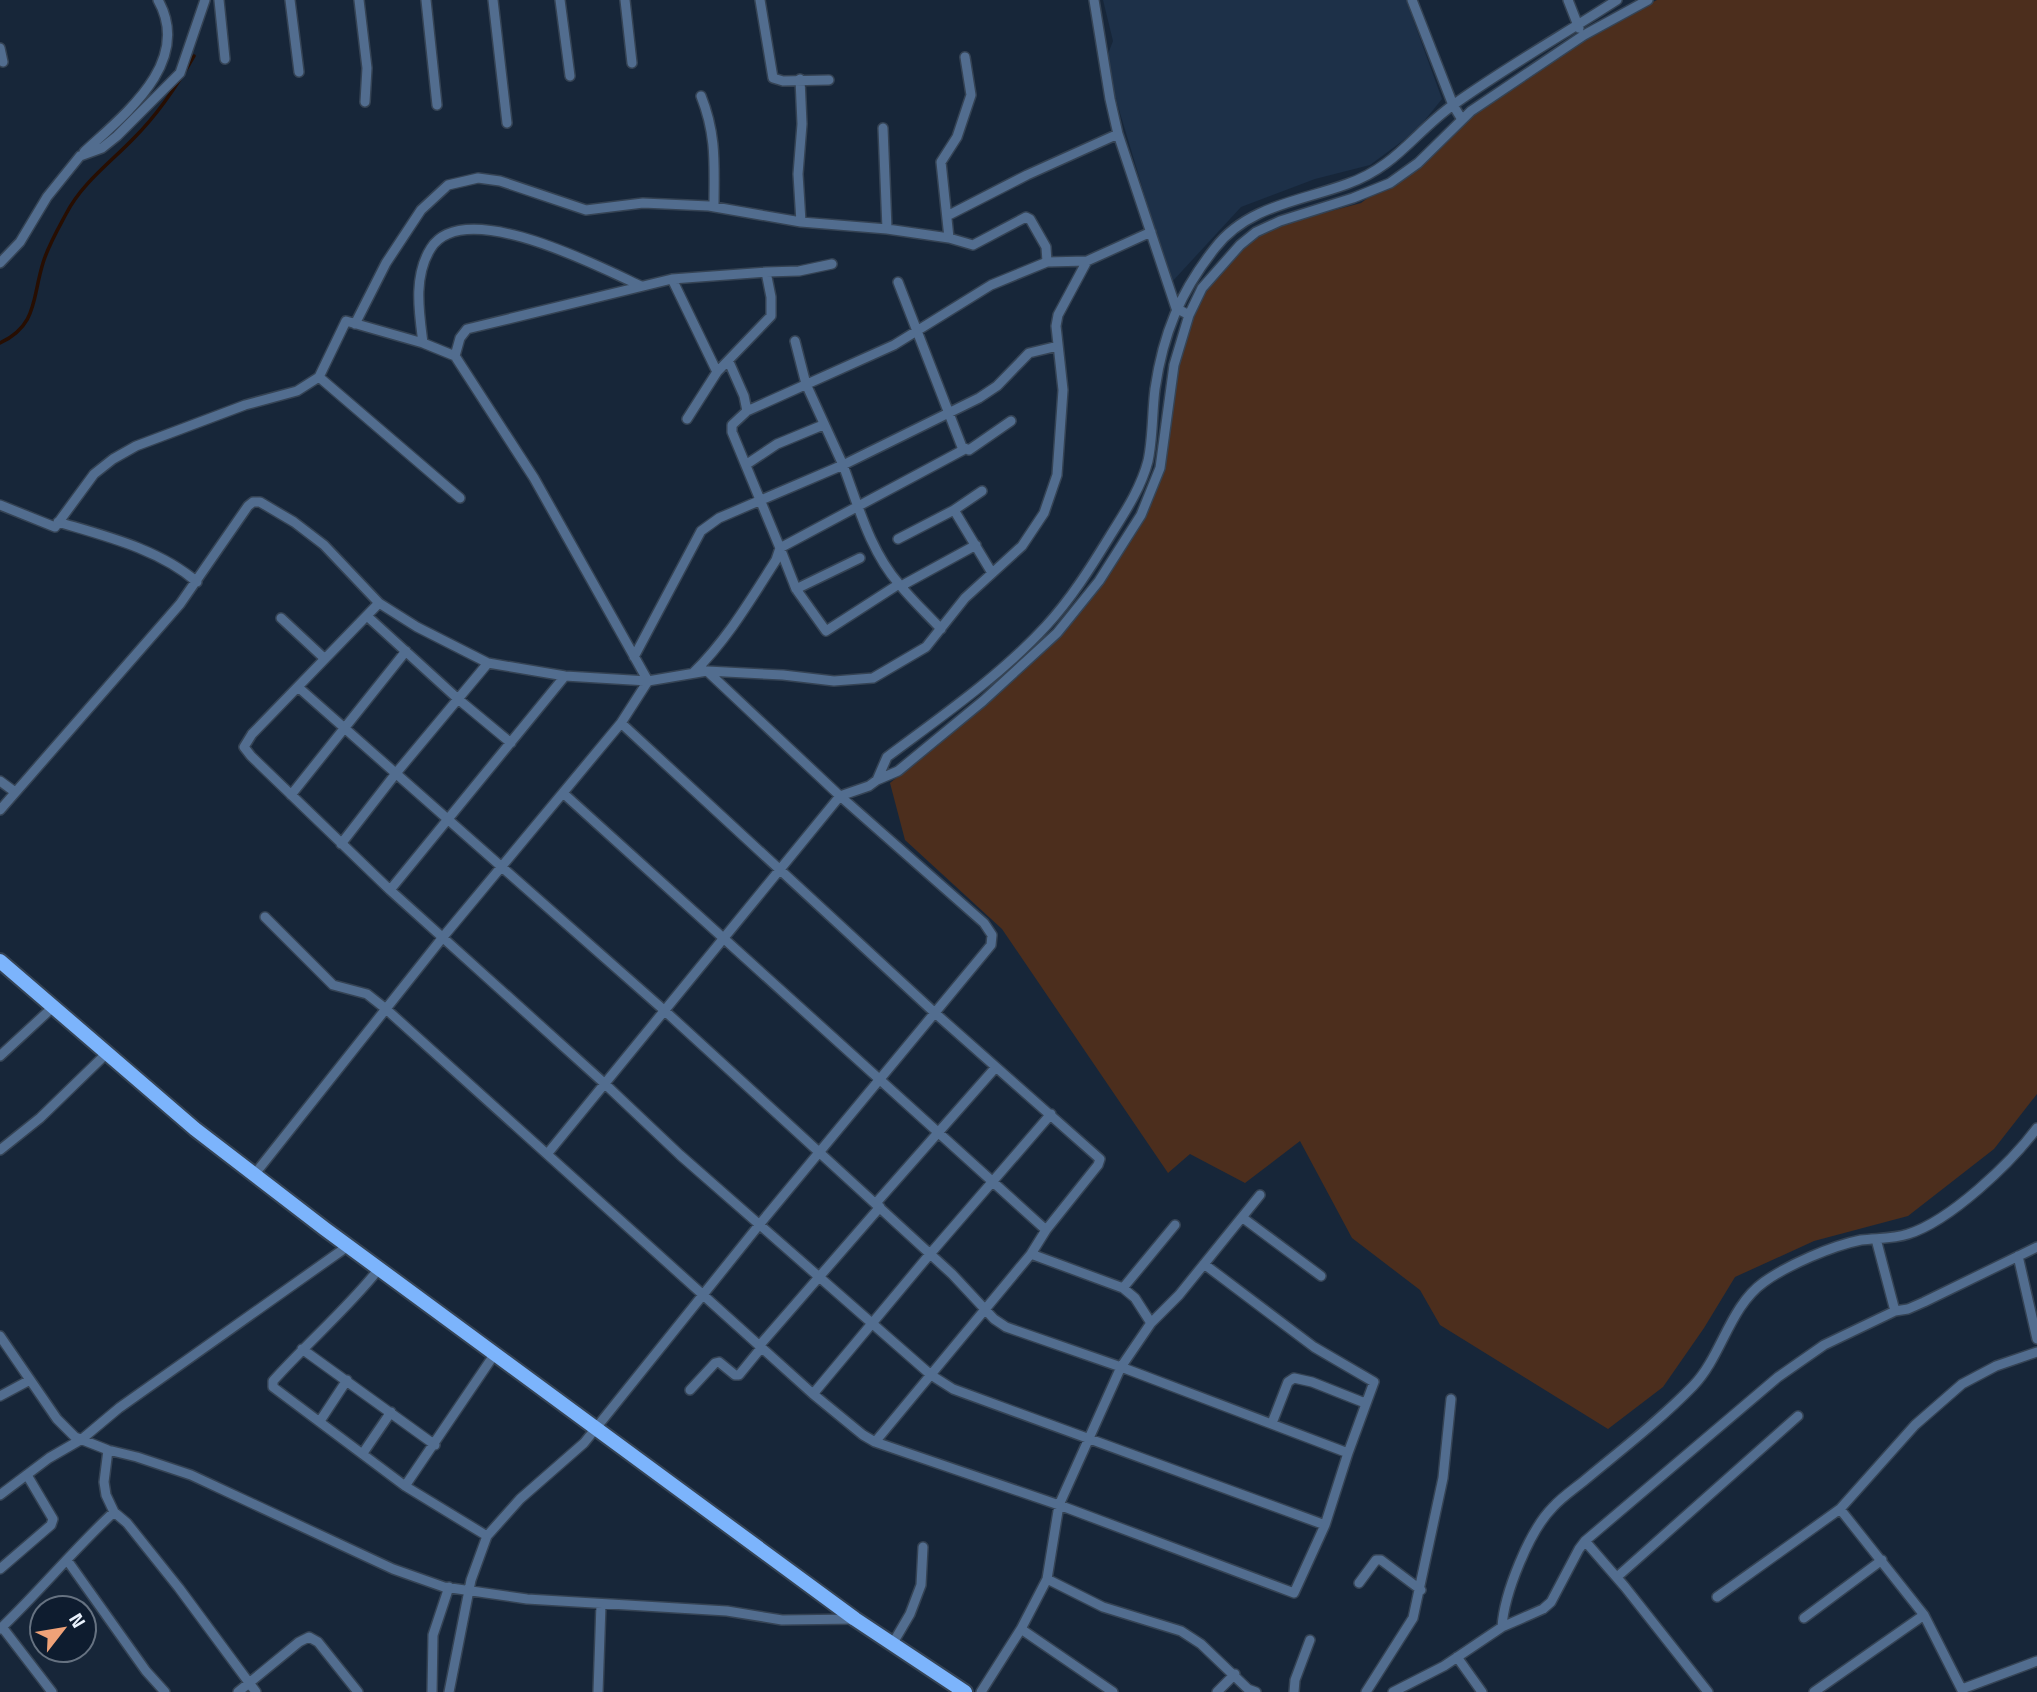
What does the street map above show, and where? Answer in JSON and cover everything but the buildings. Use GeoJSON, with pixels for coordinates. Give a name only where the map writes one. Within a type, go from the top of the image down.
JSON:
{"type":"FeatureCollection","features":[{"type":"Feature","properties":{"kind":"main road"},"geometry":{"type":"LineString","coordinates":[[0,961],[195,1129],[379,1270],[855,1619],[965,1692]]}},
{"type":"Feature","properties":{"kind":"street"},"geometry":{"type":"LineString","coordinates":[[0,263],[20,242],[47,197],[80,156],[145,92],[162,63],[169,35],[165,13],[158,0]]}},
{"type":"Feature","properties":{"kind":"street"},"geometry":{"type":"LineString","coordinates":[[80,156],[102,148],[117,136],[180,73],[205,0]]}},
{"type":"Feature","properties":{"kind":"street"},"geometry":{"type":"LineString","coordinates":[[219,0],[225,59]]}},
{"type":"Feature","properties":{"kind":"street"},"geometry":{"type":"LineString","coordinates":[[289,0],[299,72]]}},
{"type":"Feature","properties":{"kind":"street"},"geometry":{"type":"LineString","coordinates":[[359,0],[367,68],[366,102]]}},
{"type":"Feature","properties":{"kind":"street"},"geometry":{"type":"LineString","coordinates":[[426,0],[437,105]]}},
{"type":"Feature","properties":{"kind":"street"},"geometry":{"type":"LineString","coordinates":[[493,0],[507,123]]}},
{"type":"Feature","properties":{"kind":"street"},"geometry":{"type":"LineString","coordinates":[[560,0],[570,76]]}},
{"type":"Feature","properties":{"kind":"street"},"geometry":{"type":"LineString","coordinates":[[625,0],[632,63]]}},
{"type":"Feature","properties":{"kind":"street"},"geometry":{"type":"LineString","coordinates":[[760,0],[773,78],[783,81],[829,80]]}},
{"type":"Feature","properties":{"kind":"street"},"geometry":{"type":"LineString","coordinates":[[1094,0],[1118,134],[1176,308],[1189,315]]}},
{"type":"Feature","properties":{"kind":"street"},"geometry":{"type":"LineString","coordinates":[[1412,0],[1453,105],[1461,118]]}},
{"type":"Feature","properties":{"kind":"street"},"geometry":{"type":"LineString","coordinates":[[1568,0],[1584,35]]}},
{"type":"Feature","properties":{"kind":"street"},"geometry":{"type":"LineString","coordinates":[[877,780],[887,757],[977,688],[1031,642],[1087,573],[1126,510],[1147,463],[1161,355],[1176,308],[1194,276],[1217,244],[1248,219],[1276,205],[1347,184],[1378,170],[1405,150],[1453,105],[1617,0]]}},
{"type":"Feature","properties":{"kind":"street"},"geometry":{"type":"LineString","coordinates":[[548,1153],[840,796],[869,786],[898,771],[1017,672],[1057,633],[1098,581],[1141,515],[1160,468],[1174,365],[1189,315],[1202,288],[1240,245],[1256,232],[1280,221],[1390,183],[1418,163],[1461,118],[1584,35],[1648,0]]}},
{"type":"Feature","properties":{"kind":"street"},"geometry":{"type":"LineString","coordinates":[[0,48],[3,62]]}},
{"type":"Feature","properties":{"kind":"street"},"geometry":{"type":"LineString","coordinates":[[949,238],[941,162],[957,137],[971,95],[965,57]]}},
{"type":"Feature","properties":{"kind":"street"},"geometry":{"type":"LineString","coordinates":[[800,79],[802,124],[798,174],[801,222]]}},
{"type":"Feature","properties":{"kind":"street"},"geometry":{"type":"LineString","coordinates":[[701,96],[711,120],[713,133],[714,207]]}},
{"type":"Feature","properties":{"kind":"street"},"geometry":{"type":"LineString","coordinates":[[883,128],[887,229]]}},
{"type":"Feature","properties":{"kind":"street"},"geometry":{"type":"LineString","coordinates":[[947,216],[1027,174],[1118,134]]}},
{"type":"Feature","properties":{"kind":"street"},"geometry":{"type":"LineString","coordinates":[[355,324],[386,263],[421,210],[448,185],[478,178],[500,180],[586,210],[643,203],[714,207],[801,222],[887,229],[949,238],[973,245],[1020,219],[1029,217],[1046,247],[1047,262]]}},
{"type":"Feature","properties":{"kind":"street"},"geometry":{"type":"LineString","coordinates":[[423,343],[418,303],[422,266],[432,246],[445,235],[473,229],[511,233],[561,250],[641,286]]}},
{"type":"Feature","properties":{"kind":"street"},"geometry":{"type":"LineString","coordinates":[[976,545],[900,585],[826,631],[796,589],[732,429],[747,411],[894,345],[991,285],[1047,262],[1087,261],[1152,232]]}},
{"type":"Feature","properties":{"kind":"street"},"geometry":{"type":"LineString","coordinates":[[0,810],[132,661],[197,582],[247,506],[253,502],[260,502],[294,522],[324,545],[379,603],[417,627],[488,663],[565,676],[648,681],[707,671],[834,681],[873,678],[926,647],[965,598],[1022,545],[1044,513],[1057,475],[1063,390],[1056,326],[1058,314],[1087,261]]}},
{"type":"Feature","properties":{"kind":"street"},"geometry":{"type":"LineString","coordinates":[[454,356],[460,338],[467,330],[641,286],[672,279],[799,271],[832,264]]}},
{"type":"Feature","properties":{"kind":"street"},"geometry":{"type":"LineString","coordinates":[[687,419],[717,372],[771,316],[771,297],[766,272]]}},
{"type":"Feature","properties":{"kind":"street"},"geometry":{"type":"LineString","coordinates":[[672,279],[717,372]]}},
{"type":"Feature","properties":{"kind":"street"},"geometry":{"type":"LineString","coordinates":[[898,282],[965,449]]}},
{"type":"Feature","properties":{"kind":"street"},"geometry":{"type":"LineString","coordinates":[[0,505],[55,527],[94,474],[113,458],[136,446],[245,405],[297,391],[319,377],[346,321],[423,343],[454,356],[534,478],[648,681]]}},
{"type":"Feature","properties":{"kind":"street"},"geometry":{"type":"LineString","coordinates":[[795,341],[806,384],[843,464],[863,522],[900,585],[941,629]]}},
{"type":"Feature","properties":{"kind":"street"},"geometry":{"type":"LineString","coordinates":[[634,657],[701,531],[719,518],[949,414],[997,386],[1029,353],[1058,346]]}},
{"type":"Feature","properties":{"kind":"street"},"geometry":{"type":"LineString","coordinates":[[729,362],[744,396],[747,411]]}},
{"type":"Feature","properties":{"kind":"street"},"geometry":{"type":"LineString","coordinates":[[319,377],[460,498]]}},
{"type":"Feature","properties":{"kind":"street"},"geometry":{"type":"LineString","coordinates":[[692,674],[718,648],[776,560],[780,548],[965,449],[969,450],[1011,421]]}},
{"type":"Feature","properties":{"kind":"street"},"geometry":{"type":"LineString","coordinates":[[747,464],[777,444],[823,425]]}},
{"type":"Feature","properties":{"kind":"street"},"geometry":{"type":"LineString","coordinates":[[898,539],[954,510],[982,491]]}},
{"type":"Feature","properties":{"kind":"street"},"geometry":{"type":"LineString","coordinates":[[954,510],[992,573]]}},
{"type":"Feature","properties":{"kind":"street"},"geometry":{"type":"LineString","coordinates":[[58,522],[155,556],[178,567],[197,582]]}},
{"type":"Feature","properties":{"kind":"street"},"geometry":{"type":"LineString","coordinates":[[796,589],[860,558]]}},
{"type":"Feature","properties":{"kind":"street"},"geometry":{"type":"LineString","coordinates":[[379,603],[252,734],[244,747],[341,844],[680,1155],[931,1375],[953,1388],[1325,1525]]}},
{"type":"Feature","properties":{"kind":"street"},"geometry":{"type":"LineString","coordinates":[[368,616],[458,699],[511,743]]}},
{"type":"Feature","properties":{"kind":"street"},"geometry":{"type":"LineString","coordinates":[[281,618],[325,659]]}},
{"type":"Feature","properties":{"kind":"street"},"geometry":{"type":"LineString","coordinates":[[291,795],[406,652]]}},
{"type":"Feature","properties":{"kind":"street"},"geometry":{"type":"LineString","coordinates":[[341,844],[488,663]]}},
{"type":"Feature","properties":{"kind":"street"},"geometry":{"type":"LineString","coordinates":[[449,1692],[469,1591],[487,1536],[520,1499],[584,1443],[759,1225],[991,944],[992,935],[984,923],[840,796],[707,671]]}},
{"type":"Feature","properties":{"kind":"street"},"geometry":{"type":"LineString","coordinates":[[390,890],[565,676]]}},
{"type":"Feature","properties":{"kind":"street"},"geometry":{"type":"LineString","coordinates":[[254,1175],[443,937],[621,723],[648,681]]}},
{"type":"Feature","properties":{"kind":"street"},"geometry":{"type":"LineString","coordinates":[[298,687],[665,1011],[878,1205],[994,1319],[1006,1327],[1122,1367],[1348,1453]]}},
{"type":"Feature","properties":{"kind":"street"},"geometry":{"type":"LineString","coordinates":[[621,723],[935,1013],[1100,1159],[1031,1254],[875,1442]]}},
{"type":"Feature","properties":{"kind":"street"},"geometry":{"type":"LineString","coordinates":[[0,780],[15,792]]}},
{"type":"Feature","properties":{"kind":"street"},"geometry":{"type":"LineString","coordinates":[[563,793],[1046,1230]]}},
{"type":"Feature","properties":{"kind":"street"},"geometry":{"type":"LineString","coordinates":[[265,917],[332,985],[367,994],[386,1009],[760,1347],[863,1435],[875,1442],[1059,1505],[1291,1594],[1295,1591],[1325,1525],[1374,1382],[1314,1347],[1204,1264]]}},
{"type":"Feature","properties":{"kind":"street"},"geometry":{"type":"LineString","coordinates":[[0,1056],[53,1007]]}},
{"type":"Feature","properties":{"kind":"street"},"geometry":{"type":"LineString","coordinates":[[0,1150],[40,1118],[107,1054]]}},
{"type":"Feature","properties":{"kind":"street"},"geometry":{"type":"LineString","coordinates":[[690,1390],[715,1363],[719,1362],[735,1375],[739,1375],[937,1132],[996,1067]]}},
{"type":"Feature","properties":{"kind":"street"},"geometry":{"type":"LineString","coordinates":[[813,1394],[1051,1114]]}},
{"type":"Feature","properties":{"kind":"street"},"geometry":{"type":"LineString","coordinates":[[1502,1627],[1503,1608],[1514,1577],[1551,1508],[1694,1385],[1718,1352],[1744,1302],[1763,1283],[1808,1258],[1859,1240],[1905,1235],[1929,1226],[2006,1165],[2037,1128]]}},
{"type":"Feature","properties":{"kind":"street"},"geometry":{"type":"LineString","coordinates":[[981,1692],[1021,1629],[1046,1579],[1059,1505],[1122,1367],[1151,1323],[1171,1304],[1260,1195]]}},
{"type":"Feature","properties":{"kind":"street"},"geometry":{"type":"LineString","coordinates":[[1243,1218],[1321,1276]]}},
{"type":"Feature","properties":{"kind":"street"},"geometry":{"type":"LineString","coordinates":[[1123,1288],[1175,1225]]}},
{"type":"Feature","properties":{"kind":"street"},"geometry":{"type":"LineString","coordinates":[[1875,1239],[1895,1311]]}},
{"type":"Feature","properties":{"kind":"street"},"geometry":{"type":"LineString","coordinates":[[0,1495],[82,1439],[130,1400],[348,1246]]}},
{"type":"Feature","properties":{"kind":"street"},"geometry":{"type":"LineString","coordinates":[[1393,1692],[1457,1657],[1502,1627],[1543,1609],[1551,1601],[1585,1541],[1778,1377],[1824,1345],[1895,1311],[1924,1302],[2037,1247]]}},
{"type":"Feature","properties":{"kind":"street"},"geometry":{"type":"LineString","coordinates":[[1031,1254],[1123,1288],[1135,1298],[1151,1323]]}},
{"type":"Feature","properties":{"kind":"street"},"geometry":{"type":"LineString","coordinates":[[2018,1256],[2037,1339]]}},
{"type":"Feature","properties":{"kind":"street"},"geometry":{"type":"LineString","coordinates":[[379,1270],[350,1304],[302,1349],[273,1381],[274,1387],[405,1486],[487,1536]]}},
{"type":"Feature","properties":{"kind":"street"},"geometry":{"type":"LineString","coordinates":[[0,1336],[69,1434],[108,1450],[191,1475],[393,1569],[449,1587],[527,1599],[727,1611],[782,1620],[855,1619]]}},
{"type":"Feature","properties":{"kind":"street"},"geometry":{"type":"LineString","coordinates":[[302,1349],[435,1445]]}},
{"type":"Feature","properties":{"kind":"street"},"geometry":{"type":"LineString","coordinates":[[1717,1597],[1840,1509],[1915,1425],[1962,1384],[1996,1366],[2037,1352]]}},
{"type":"Feature","properties":{"kind":"street"},"geometry":{"type":"LineString","coordinates":[[405,1486],[494,1355]]}},
{"type":"Feature","properties":{"kind":"street"},"geometry":{"type":"LineString","coordinates":[[1272,1423],[1288,1382],[1294,1378],[1365,1403]]}},
{"type":"Feature","properties":{"kind":"street"},"geometry":{"type":"LineString","coordinates":[[0,1396],[30,1380]]}},
{"type":"Feature","properties":{"kind":"street"},"geometry":{"type":"LineString","coordinates":[[320,1421],[346,1380]]}},
{"type":"Feature","properties":{"kind":"street"},"geometry":{"type":"LineString","coordinates":[[1366,1692],[1413,1618],[1443,1478],[1451,1399]]}},
{"type":"Feature","properties":{"kind":"street"},"geometry":{"type":"LineString","coordinates":[[363,1453],[391,1412]]}},
{"type":"Feature","properties":{"kind":"street"},"geometry":{"type":"LineString","coordinates":[[1617,1577],[1798,1416]]}},
{"type":"Feature","properties":{"kind":"street"},"geometry":{"type":"LineString","coordinates":[[108,1450],[104,1482],[106,1495],[114,1512],[127,1523],[179,1588],[256,1692]]}},
{"type":"Feature","properties":{"kind":"street"},"geometry":{"type":"LineString","coordinates":[[0,1569],[51,1525],[53,1519],[27,1475]]}},
{"type":"Feature","properties":{"kind":"street"},"geometry":{"type":"LineString","coordinates":[[1840,1509],[1924,1615],[1963,1690],[2037,1661]]}},
{"type":"Feature","properties":{"kind":"street"},"geometry":{"type":"LineString","coordinates":[[52,1692],[1,1628],[114,1512]]}},
{"type":"Feature","properties":{"kind":"street"},"geometry":{"type":"LineString","coordinates":[[1585,1541],[1708,1692]]}},
{"type":"Feature","properties":{"kind":"street"},"geometry":{"type":"LineString","coordinates":[[893,1643],[910,1614],[921,1585],[923,1547]]}},
{"type":"Feature","properties":{"kind":"street"},"geometry":{"type":"LineString","coordinates":[[67,1560],[146,1671],[165,1692]]}},
{"type":"Feature","properties":{"kind":"street"},"geometry":{"type":"LineString","coordinates":[[1359,1583],[1373,1563],[1381,1560],[1421,1590]]}},
{"type":"Feature","properties":{"kind":"street"},"geometry":{"type":"LineString","coordinates":[[1804,1618],[1882,1560]]}},
{"type":"Feature","properties":{"kind":"street"},"geometry":{"type":"LineString","coordinates":[[1046,1579],[1103,1607],[1181,1631],[1201,1644],[1248,1689],[1256,1692]]}},
{"type":"Feature","properties":{"kind":"street"},"geometry":{"type":"LineString","coordinates":[[432,1692],[433,1635],[449,1587]]}},
{"type":"Feature","properties":{"kind":"street"},"geometry":{"type":"LineString","coordinates":[[598,1692],[601,1604]]}},
{"type":"Feature","properties":{"kind":"street"},"geometry":{"type":"LineString","coordinates":[[1814,1692],[1924,1615]]}},
{"type":"Feature","properties":{"kind":"street"},"geometry":{"type":"LineString","coordinates":[[1021,1629],[1113,1692]]}},
{"type":"Feature","properties":{"kind":"street"},"geometry":{"type":"LineString","coordinates":[[238,1692],[299,1642],[309,1637],[318,1642],[358,1692]]}},
{"type":"Feature","properties":{"kind":"street"},"geometry":{"type":"LineString","coordinates":[[1294,1692],[1295,1680],[1310,1640]]}},
{"type":"Feature","properties":{"kind":"street"},"geometry":{"type":"LineString","coordinates":[[1457,1657],[1482,1692]]}},
{"type":"Feature","properties":{"kind":"street"},"geometry":{"type":"LineString","coordinates":[[1217,1692],[1235,1674]]}},
{"type":"Feature","properties":{"kind":"shaded area"},"geometry":{"type":"Polygon","coordinates":[[[1103,0],[1406,0],[1442,99],[1416,131],[1370,165],[1315,179],[1241,207],[1171,283],[1114,93],[1108,54],[1113,41],[1103,0]]]}},
{"type":"Feature","properties":{"kind":"shaded area"},"geometry":{"type":"Polygon","coordinates":[[[1657,0],[2037,0],[2037,1094],[1994,1149],[1908,1216],[1814,1241],[1735,1277],[1663,1387],[1608,1429],[1440,1325],[1420,1290],[1352,1238],[1300,1141],[1245,1183],[1190,1154],[1168,1173],[1002,929],[905,840],[890,783],[964,722],[1040,651],[1099,578],[1144,512],[1162,456],[1167,403],[1196,301],[1230,252],[1267,228],[1361,203],[1408,168],[1488,99],[1618,19],[1657,0]]]}},
{"type":"Feature","properties":{"kind":"waterway"},"geometry":{"type":"LineString","coordinates":[[0,343],[12,336],[27,319],[45,257],[73,203],[88,183],[152,119],[194,56]]}}]}
